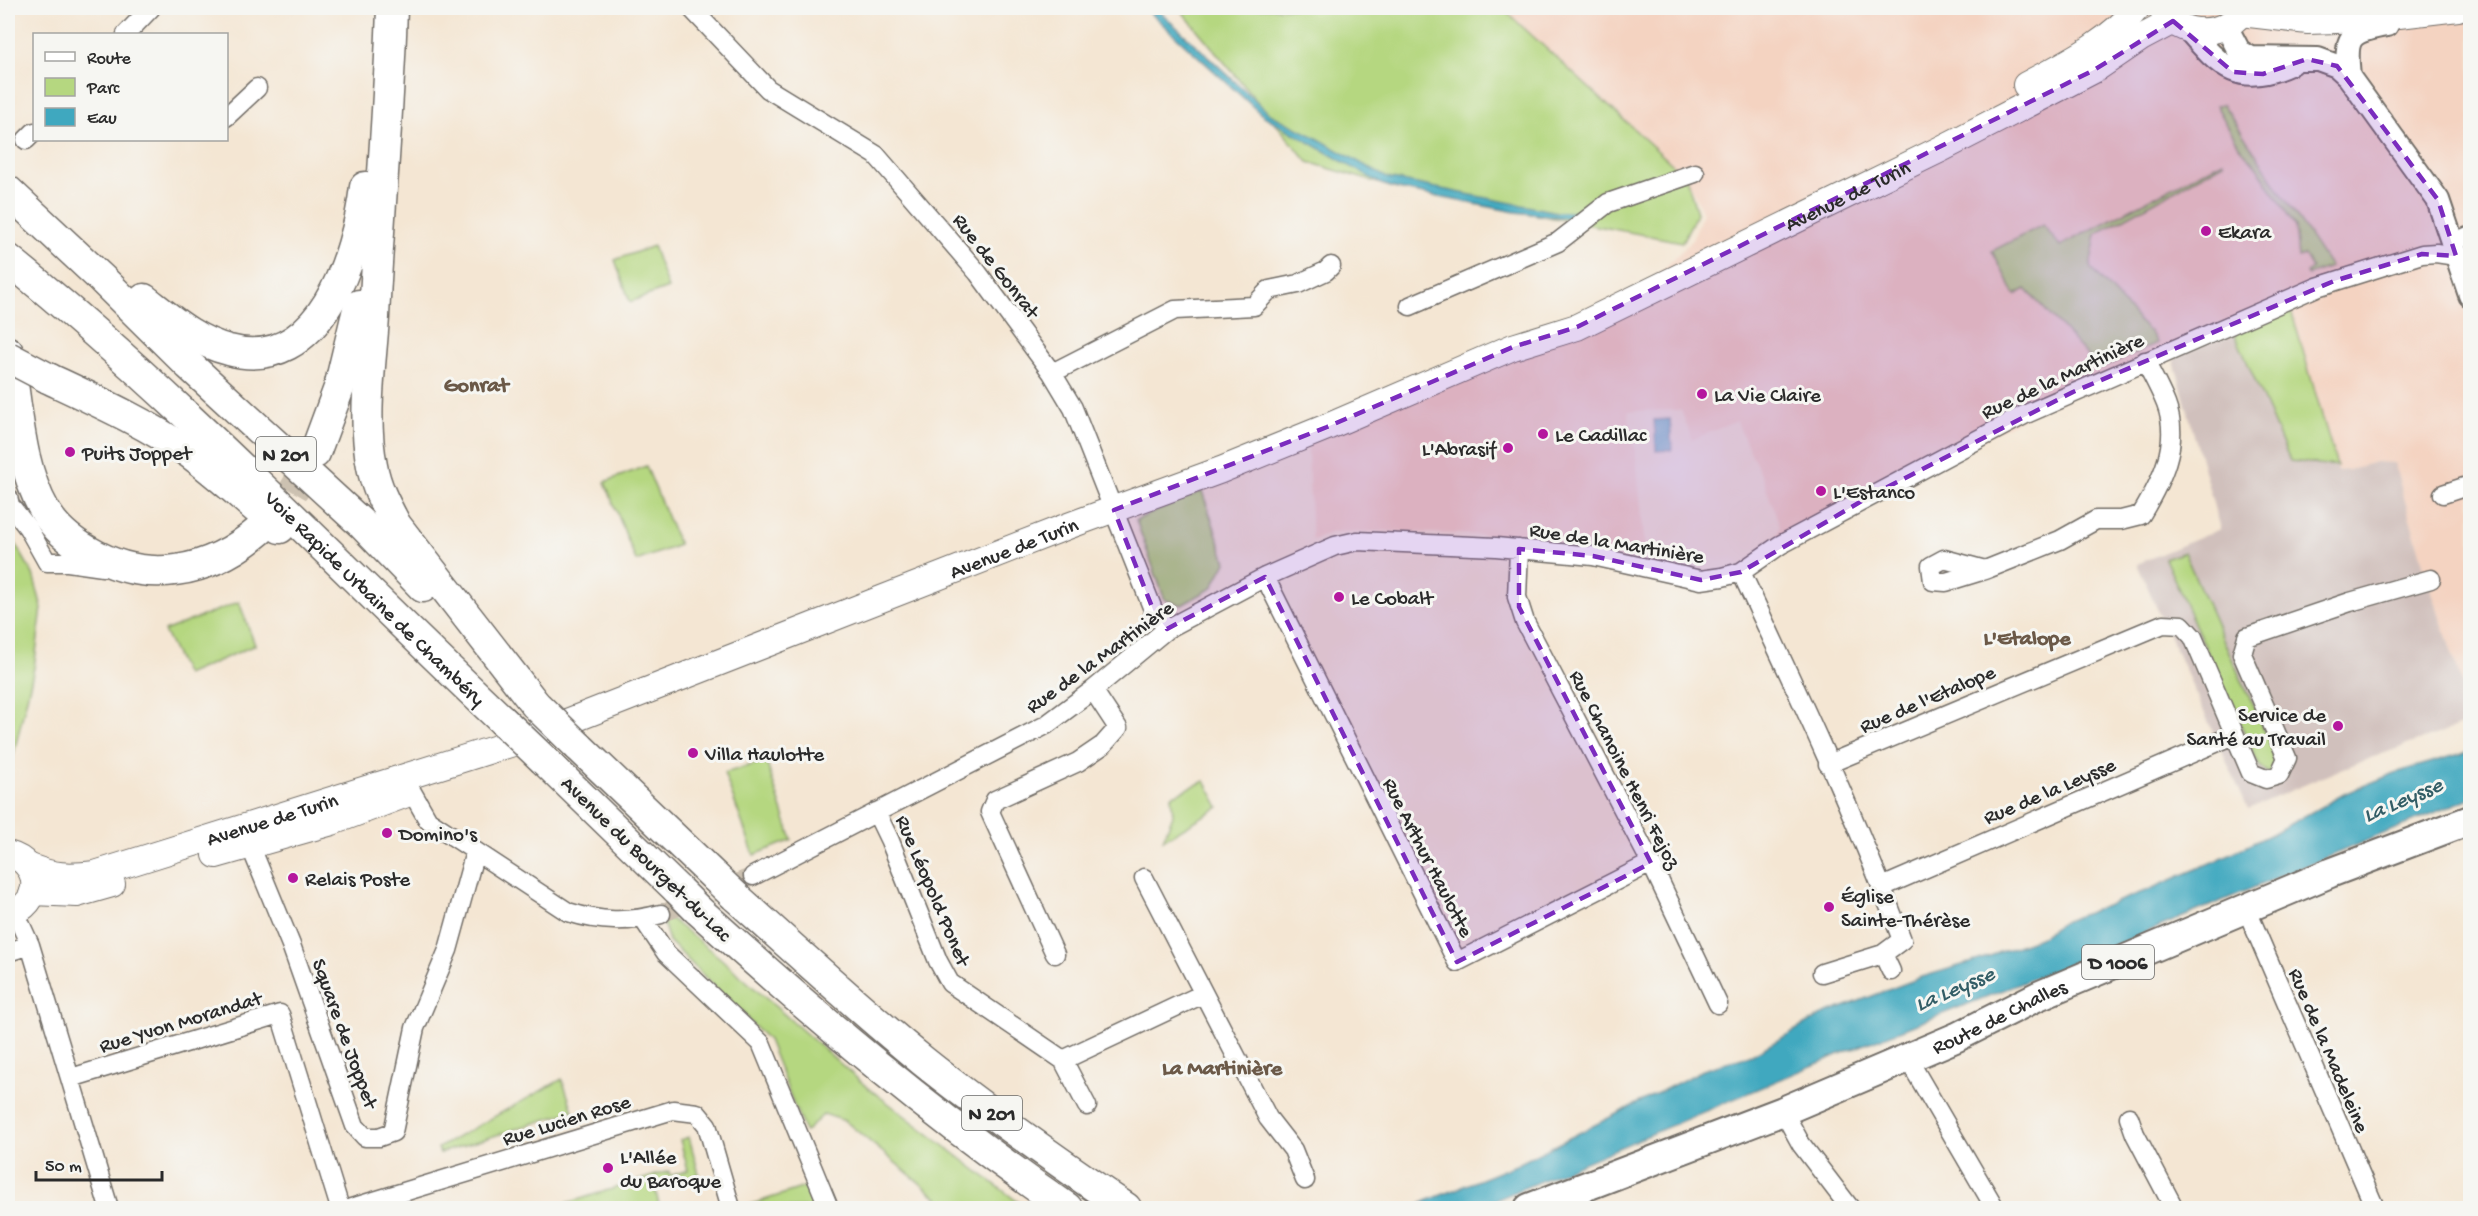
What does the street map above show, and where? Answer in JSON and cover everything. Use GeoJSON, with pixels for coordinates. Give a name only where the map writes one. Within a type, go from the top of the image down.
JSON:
{"type":"FeatureCollection","features":[{"type":"Feature","properties":{"kind":"highway"},"geometry":{"type":"LineString","coordinates":[[30,211],[184,329],[206,342],[229,350],[250,353],[273,350],[291,343],[319,317],[337,288],[347,264],[362,209],[371,134],[373,8]]}},
{"type":"Feature","properties":{"kind":"highway"},"geometry":{"type":"LineString","coordinates":[[392,8],[387,136],[367,409],[370,459],[375,480],[396,525],[536,705]]}},
{"type":"Feature","properties":{"kind":"highway","name":"Voie Rapide Urbaine de Chambéry"},"geometry":{"type":"LineString","coordinates":[[8,190],[189,365],[363,525],[536,705]]}},
{"type":"Feature","properties":{"kind":"highway"},"geometry":{"type":"LineString","coordinates":[[315,453],[348,356],[379,223]]}},
{"type":"Feature","properties":{"kind":"highway","name":"Voie Rapide Urbaine de Chambéry"},"geometry":{"type":"LineString","coordinates":[[8,259],[202,429],[459,679],[508,731]]}},
{"type":"Feature","properties":{"kind":"highway"},"geometry":{"type":"LineString","coordinates":[[8,352],[20,432],[31,479],[53,523],[86,550],[135,571],[169,571],[200,565],[233,550],[260,530]]}},
{"type":"Feature","properties":{"kind":"highway"},"geometry":{"type":"LineString","coordinates":[[8,357],[121,412],[191,455],[459,679]]}},
{"type":"Feature","properties":{"kind":"highway","name":"Avenue du Bourget-du-Lac"},"geometry":{"type":"LineString","coordinates":[[536,705],[635,801],[735,883]]}},
{"type":"Feature","properties":{"kind":"highway","name":"Avenue du Bourget-du-Lac"},"geometry":{"type":"LineString","coordinates":[[508,731],[544,760],[688,899],[792,995],[971,1140],[1067,1209]]}},
{"type":"Feature","properties":{"kind":"highway","name":"N 201"},"geometry":{"type":"LineString","coordinates":[[735,883],[863,1011],[925,1062],[1007,1124],[1126,1209]]}},
{"type":"Feature","properties":{"kind":"main road","name":"Avenue de Turin"},"geometry":{"type":"LineString","coordinates":[[1513,347],[1570,314],[1880,162],[2078,58],[2126,22],[2137,8]]}},
{"type":"Feature","properties":{"kind":"main road"},"geometry":{"type":"LineString","coordinates":[[2174,19],[2200,32],[2237,15],[2308,21],[2365,19],[2458,8]]}},
{"type":"Feature","properties":{"kind":"main road","name":"Avenue de Turin"},"geometry":{"type":"LineString","coordinates":[[33,892],[77,894],[332,822],[408,785],[508,731],[1114,510],[1327,427],[1513,347],[1577,327],[2094,70],[2174,19]]}},
{"type":"Feature","properties":{"kind":"main road"},"geometry":{"type":"LineString","coordinates":[[1713,260],[1752,224]]}},
{"type":"Feature","properties":{"kind":"main road","name":"Avenue de Turin"},"geometry":{"type":"LineString","coordinates":[[18,860],[46,874],[95,874],[408,785]]}},
{"type":"Feature","properties":{"kind":"main road","name":"Route de Challes"},"geometry":{"type":"LineString","coordinates":[[1529,1209],[1783,1111],[1908,1059],[2038,996],[2330,873],[2470,820]]}},
{"type":"Feature","properties":{"kind":"main road"},"geometry":{"type":"LineString","coordinates":[[11,913],[29,901],[33,892],[33,874],[18,860]]}},
{"type":"Feature","properties":{"kind":"main road","name":"Route de Challes"},"geometry":{"type":"LineString","coordinates":[[1543,1209],[1595,1183]]}},
{"type":"Feature","properties":{"kind":"street"},"geometry":{"type":"LineString","coordinates":[[127,33],[151,8]]}},
{"type":"Feature","properties":{"kind":"street","name":"Rue de Gonrat"},"geometry":{"type":"LineString","coordinates":[[691,8],[768,89],[837,129],[884,162],[978,273],[1052,373],[1073,408],[1154,612],[1167,629]]}},
{"type":"Feature","properties":{"kind":"street"},"geometry":{"type":"LineString","coordinates":[[2349,77],[2348,45],[2361,29],[2450,16],[2463,8]]}},
{"type":"Feature","properties":{"kind":"street"},"geometry":{"type":"LineString","coordinates":[[2237,15],[2239,51],[2251,58],[2307,59],[2328,62],[2337,66],[2349,77],[2438,200],[2467,249],[2470,295]]}},
{"type":"Feature","properties":{"kind":"street"},"geometry":{"type":"LineString","coordinates":[[2174,19],[2219,63],[2233,72],[2263,74],[2299,60]]}},
{"type":"Feature","properties":{"kind":"street"},"geometry":{"type":"LineString","coordinates":[[228,115],[257,88]]}},
{"type":"Feature","properties":{"kind":"street"},"geometry":{"type":"LineString","coordinates":[[1410,306],[1558,242],[1608,202],[1695,173]]}},
{"type":"Feature","properties":{"kind":"street","name":"Rue de la Martinière"},"geometry":{"type":"LineString","coordinates":[[735,883],[1046,725],[1094,690],[1167,629],[1265,577],[1335,546],[1357,541],[1519,549],[1593,556],[1701,580],[1722,577],[1741,572],[1780,545],[1988,433],[2145,361],[2334,281],[2422,254],[2467,249]]}},
{"type":"Feature","properties":{"kind":"street"},"geometry":{"type":"LineString","coordinates":[[1052,373],[1175,310],[1254,306],[1269,290],[1298,284],[1326,271],[1331,266]]}},
{"type":"Feature","properties":{"kind":"street"},"geometry":{"type":"LineString","coordinates":[[1985,570],[2060,540],[2096,520],[2121,520],[2141,515],[2159,485],[2172,442],[2167,406],[2145,361]]}},
{"type":"Feature","properties":{"kind":"street"},"geometry":{"type":"LineString","coordinates":[[8,466],[20,432]]}},
{"type":"Feature","properties":{"kind":"street"},"geometry":{"type":"LineString","coordinates":[[2443,494],[2470,485]]}},
{"type":"Feature","properties":{"kind":"street"},"geometry":{"type":"LineString","coordinates":[[8,502],[28,528],[47,562],[68,562],[135,571]]}},
{"type":"Feature","properties":{"kind":"street","name":"Rue Chanoine Henri Fejoz"},"geometry":{"type":"LineString","coordinates":[[1519,549],[1517,597],[1519,607],[1588,747],[1651,863],[1718,1004]]}},
{"type":"Feature","properties":{"kind":"street"},"geometry":{"type":"LineString","coordinates":[[1741,572],[1807,711],[1882,887],[1902,940],[1883,954],[1822,973]]}},
{"type":"Feature","properties":{"kind":"street","name":"Rue Arthur Haulotte"},"geometry":{"type":"LineString","coordinates":[[1265,577],[1457,963],[1651,863]]}},
{"type":"Feature","properties":{"kind":"street","name":"Rue de l'Etalope"},"geometry":{"type":"LineString","coordinates":[[1828,764],[2163,624],[2182,625],[2193,637],[2251,772],[2266,779],[2279,775],[2287,758],[2242,654],[2247,637],[2350,602],[2431,579]]}},
{"type":"Feature","properties":{"kind":"street"},"geometry":{"type":"LineString","coordinates":[[1055,954],[990,812],[995,800],[1078,762],[1103,745],[1118,728],[1094,690]]}},
{"type":"Feature","properties":{"kind":"street","name":"Rue de la Leysse"},"geometry":{"type":"LineString","coordinates":[[1882,887],[2234,735]]}},
{"type":"Feature","properties":{"kind":"street"},"geometry":{"type":"LineString","coordinates":[[408,785],[428,820],[568,912],[609,921],[643,919],[661,914]]}},
{"type":"Feature","properties":{"kind":"street","name":"Rue Léopold Ponet"},"geometry":{"type":"LineString","coordinates":[[876,812],[938,961],[950,983],[1063,1060]]}},
{"type":"Feature","properties":{"kind":"street","name":"Square de Joppet"},"geometry":{"type":"LineString","coordinates":[[250,845],[291,945],[355,1126],[365,1137],[379,1137],[393,1132],[415,1028],[448,950],[475,852]]}},
{"type":"Feature","properties":{"kind":"street"},"geometry":{"type":"LineString","coordinates":[[1144,878],[1268,1118],[1293,1150],[1305,1180]]}},
{"type":"Feature","properties":{"kind":"street","name":"Rue de la Madeleine"},"geometry":{"type":"LineString","coordinates":[[2246,908],[2374,1209]]}},
{"type":"Feature","properties":{"kind":"street"},"geometry":{"type":"LineString","coordinates":[[11,913],[30,945],[109,1209]]}},
{"type":"Feature","properties":{"kind":"street"},"geometry":{"type":"LineString","coordinates":[[643,919],[666,953],[760,1043],[829,1209]]}},
{"type":"Feature","properties":{"kind":"street"},"geometry":{"type":"LineString","coordinates":[[8,952],[30,945]]}},
{"type":"Feature","properties":{"kind":"street"},"geometry":{"type":"LineString","coordinates":[[1883,954],[1891,971]]}},
{"type":"Feature","properties":{"kind":"street"},"geometry":{"type":"LineString","coordinates":[[1087,1106],[1063,1060],[1203,994]]}},
{"type":"Feature","properties":{"kind":"street","name":"Rue Yvon Morandat"},"geometry":{"type":"LineString","coordinates":[[71,1078],[280,1014],[340,1209]]}},
{"type":"Feature","properties":{"kind":"street"},"geometry":{"type":"LineString","coordinates":[[1908,1059],[1995,1209]]}},
{"type":"Feature","properties":{"kind":"street","name":"Rue Lucien Rose"},"geometry":{"type":"LineString","coordinates":[[351,1209],[673,1110],[697,1113],[707,1125],[731,1209]]}},
{"type":"Feature","properties":{"kind":"street"},"geometry":{"type":"LineString","coordinates":[[1783,1111],[1801,1144],[1850,1209]]}},
{"type":"Feature","properties":{"kind":"street"},"geometry":{"type":"LineString","coordinates":[[2129,1117],[2135,1134],[2174,1209]]}},
{"type":"Feature","properties":{"kind":"highlighted area"},"geometry":{"type":"Polygon","coordinates":[[[2173,21],[2233,72],[2263,74],[2307,59],[2337,66],[2438,200],[2456,256],[2422,254],[2334,281],[2073,392],[1872,495],[1741,572],[1701,580],[1593,556],[1519,549],[1519,607],[1651,863],[1457,962],[1265,577],[1167,629],[1154,612],[1114,510],[1327,427],[1513,347],[1577,327],[2094,70],[2173,21]]]}},
{"type":"Feature","properties":{"kind":"shaded area"},"geometry":{"type":"Polygon","coordinates":[[[1503,8],[2470,8],[2470,708],[2426,574],[2394,464],[2375,462],[2337,471],[2288,301],[2073,392],[1780,545],[1777,536],[1780,527],[1774,509],[1762,476],[1736,421],[1692,440],[1681,410],[1628,411],[1636,457],[1646,558],[1595,545],[1480,535],[1386,531],[1333,532],[1312,540],[1307,435],[1651,282],[1692,240],[1703,213],[1686,177],[1503,8]]]}},
{"type":"Feature","properties":{"kind":"shaded area"},"geometry":{"type":"Polygon","coordinates":[[[2231,325],[2290,460],[2336,467],[2338,471],[2375,462],[2394,463],[2426,574],[2470,708],[2470,722],[2344,768],[2248,809],[2137,564],[2220,529],[2171,350],[2231,325]]]}},
{"type":"Feature","properties":{"kind":"green space"},"geometry":{"type":"Polygon","coordinates":[[[1179,8],[1502,8],[1686,177],[1697,213],[1682,242],[1398,189],[1308,162],[1179,8]]]}},
{"type":"Feature","properties":{"kind":"green space"},"geometry":{"type":"Polygon","coordinates":[[[2223,104],[2330,267],[2308,275],[2306,273],[2312,269],[2304,255],[2298,257],[2295,226],[2257,167],[2239,146],[2216,105],[2223,104]]]}},
{"type":"Feature","properties":{"kind":"green space"},"geometry":{"type":"Polygon","coordinates":[[[2223,161],[2224,163],[2096,234],[2090,267],[2150,331],[2157,343],[2100,369],[2026,289],[2015,295],[1992,251],[2043,225],[2060,246],[2223,161]]]}},
{"type":"Feature","properties":{"kind":"green space"},"geometry":{"type":"Polygon","coordinates":[[[653,246],[668,288],[630,302],[615,260],[653,246]]]}},
{"type":"Feature","properties":{"kind":"green space"},"geometry":{"type":"Polygon","coordinates":[[[2288,300],[2337,466],[2290,461],[2231,325],[2288,300]]]}},
{"type":"Feature","properties":{"kind":"green space"},"geometry":{"type":"Polygon","coordinates":[[[646,466],[679,545],[636,561],[605,482],[646,466]]]}},
{"type":"Feature","properties":{"kind":"green space"},"geometry":{"type":"Polygon","coordinates":[[[1202,491],[1226,562],[1212,588],[1182,605],[1165,600],[1136,520],[1202,491]]]}},
{"type":"Feature","properties":{"kind":"green space"},"geometry":{"type":"Polygon","coordinates":[[[8,531],[33,574],[42,608],[34,668],[8,778],[8,531]]]}},
{"type":"Feature","properties":{"kind":"green space"},"geometry":{"type":"Polygon","coordinates":[[[2184,552],[2277,759],[2277,768],[2269,773],[2260,767],[2165,559],[2184,552]]]}},
{"type":"Feature","properties":{"kind":"green space"},"geometry":{"type":"Polygon","coordinates":[[[239,602],[255,645],[186,675],[164,631],[239,602]]]}},
{"type":"Feature","properties":{"kind":"green space"},"geometry":{"type":"Polygon","coordinates":[[[766,761],[792,840],[754,855],[724,773],[766,761]]]}},
{"type":"Feature","properties":{"kind":"green space"},"geometry":{"type":"Polygon","coordinates":[[[1205,781],[1219,807],[1163,840],[1173,815],[1171,796],[1205,781]]]}},
{"type":"Feature","properties":{"kind":"green space"},"geometry":{"type":"Polygon","coordinates":[[[671,919],[719,957],[867,1087],[1026,1208],[950,1208],[845,1121],[824,1114],[805,1132],[768,1040],[669,941],[663,922],[671,919]]]}},
{"type":"Feature","properties":{"kind":"green space"},"geometry":{"type":"Polygon","coordinates":[[[562,1079],[573,1111],[440,1153],[438,1148],[562,1079]]]}},
{"type":"Feature","properties":{"kind":"green space"},"geometry":{"type":"Polygon","coordinates":[[[689,1137],[699,1174],[655,1189],[660,1208],[562,1208],[561,1205],[669,1171],[670,1176],[688,1170],[680,1140],[689,1137]]]}},
{"type":"Feature","properties":{"kind":"green space"},"geometry":{"type":"Polygon","coordinates":[[[811,1185],[820,1208],[750,1208],[749,1205],[811,1185]]]}},
{"type":"Feature","properties":{"kind":"water"},"geometry":{"type":"Polygon","coordinates":[[[1145,8],[1156,8],[1270,114],[1387,178],[1557,212],[1574,212],[1577,215],[1576,219],[1515,212],[1381,184],[1262,115],[1145,8]]]}},
{"type":"Feature","properties":{"kind":"water"},"geometry":{"type":"Polygon","coordinates":[[[1670,419],[1672,450],[1656,451],[1654,420],[1670,419]]]}},
{"type":"Feature","properties":{"kind":"water","name":"La Leysse"},"geometry":{"type":"Polygon","coordinates":[[[2470,751],[2470,798],[2055,970],[1840,1054],[1477,1208],[1409,1208],[1516,1165],[1703,1070],[1752,1055],[1820,1016],[1922,977],[1979,960],[2039,938],[2063,922],[2148,890],[2217,860],[2272,834],[2346,793],[2395,773],[2470,751]]]}},
{"type":"Feature","properties":{"kind":"tunnel"},"geometry":{"type":"LineString","coordinates":[[264,526],[290,497],[315,453]]}},
{"type":"Feature","properties":{"kind":"tunnel"},"geometry":{"type":"LineString","coordinates":[[661,914],[753,876]]}},
{"type":"Feature","properties":{"kind":"place","name":"Ekara"},"geometry":{"type":"Point","coordinates":[2206,231]}},
{"type":"Feature","properties":{"kind":"place","name":"La Vie Claire"},"geometry":{"type":"Point","coordinates":[1702,394]}},
{"type":"Feature","properties":{"kind":"place","name":"Le Cadillac"},"geometry":{"type":"Point","coordinates":[1543,434]}},
{"type":"Feature","properties":{"kind":"place","name":"L'Abrasif"},"geometry":{"type":"Point","coordinates":[1508,448]}},
{"type":"Feature","properties":{"kind":"place","name":"Puits Joppet"},"geometry":{"type":"Point","coordinates":[70,452]}},
{"type":"Feature","properties":{"kind":"place","name":"L'Estanco"},"geometry":{"type":"Point","coordinates":[1821,491]}},
{"type":"Feature","properties":{"kind":"place","name":"Le Cobalt"},"geometry":{"type":"Point","coordinates":[1339,597]}},
{"type":"Feature","properties":{"kind":"place","name":"Service de Santé au Travail"},"geometry":{"type":"Point","coordinates":[2338,726]}},
{"type":"Feature","properties":{"kind":"place","name":"Villa Haulotte"},"geometry":{"type":"Point","coordinates":[693,753]}},
{"type":"Feature","properties":{"kind":"place","name":"Domino's"},"geometry":{"type":"Point","coordinates":[387,833]}},
{"type":"Feature","properties":{"kind":"place","name":"Relais Poste"},"geometry":{"type":"Point","coordinates":[293,878]}},
{"type":"Feature","properties":{"kind":"place","name":"Église Sainte-Thérèse"},"geometry":{"type":"Point","coordinates":[1829,907]}},
{"type":"Feature","properties":{"kind":"place","name":"L'Allée du Baroque"},"geometry":{"type":"Point","coordinates":[608,1168]}},
{"type":"Feature","properties":{"kind":"district","name":"Gonrat"},"geometry":{"type":"Point","coordinates":[476,383]}},
{"type":"Feature","properties":{"kind":"district","name":"L'Etalope"},"geometry":{"type":"Point","coordinates":[2027,636]}},
{"type":"Feature","properties":{"kind":"district","name":"La Martinière"},"geometry":{"type":"Point","coordinates":[1222,1066]}}]}
